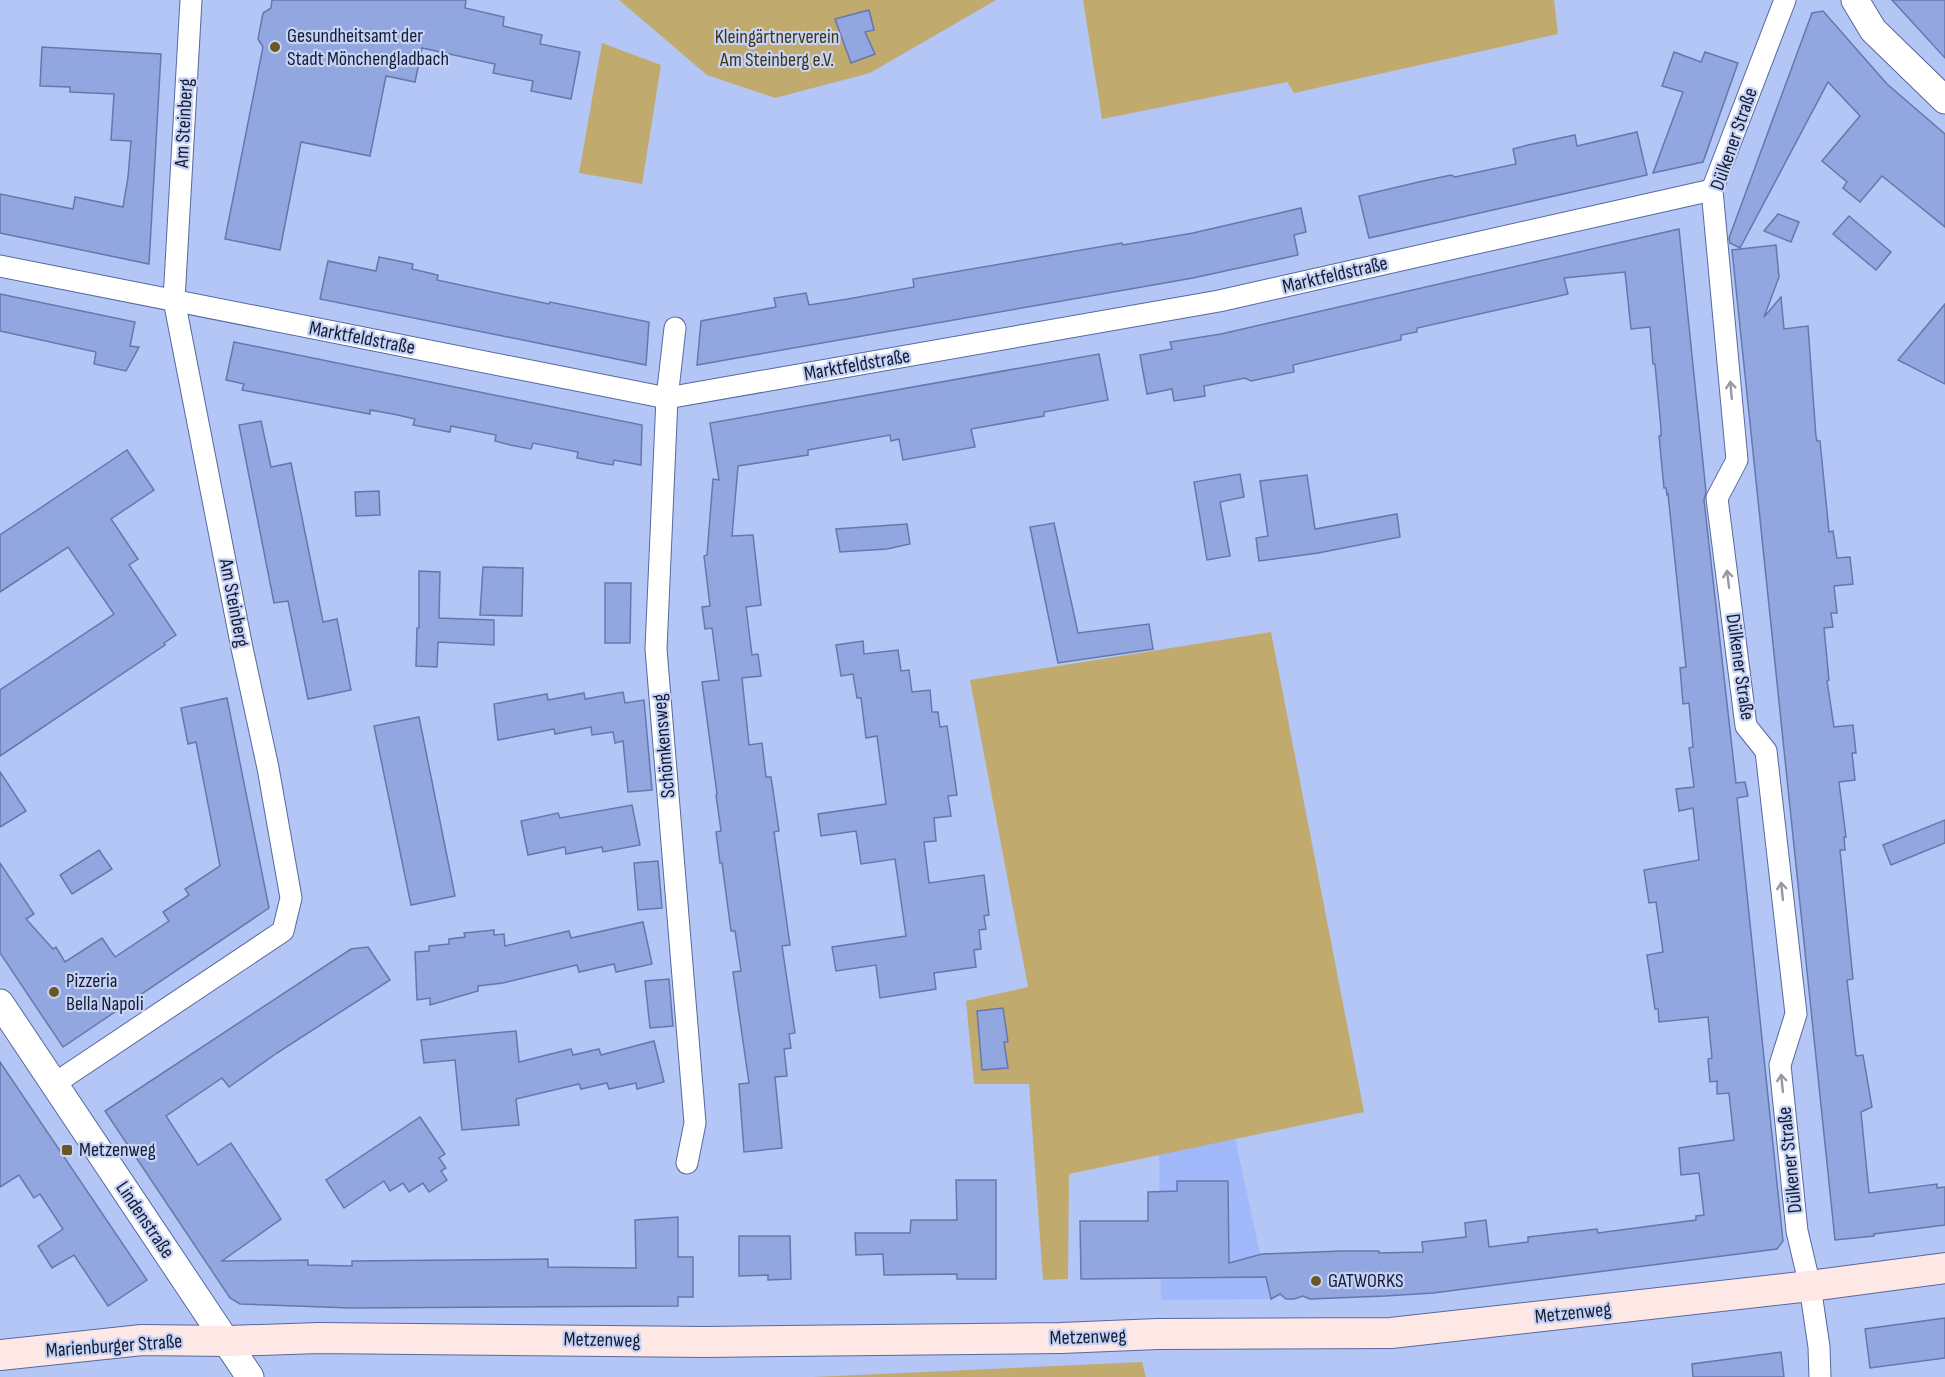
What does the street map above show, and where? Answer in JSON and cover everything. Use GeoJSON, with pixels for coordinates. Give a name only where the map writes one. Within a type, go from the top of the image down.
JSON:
{"type":"FeatureCollection","features":[{"type":"Feature","properties":{"kind":"main road","name":"Metzenweg"},"geometry":{"type":"LineString","coordinates":[[228,1341],[330,1338],[705,1342],[1061,1338],[1158,1334],[1391,1334],[1810,1286],[1945,1268]]}},
{"type":"Feature","properties":{"kind":"main road","name":"Marienburger Straße"},"geometry":{"type":"LineString","coordinates":[[0,1355],[142,1340],[228,1341]]}},
{"type":"Feature","properties":{"kind":"street","name":"Am Steinberg"},"geometry":{"type":"LineString","coordinates":[[54,1084],[283,931],[291,898],[268,768],[242,648],[174,300],[191,0]]}},
{"type":"Feature","properties":{"kind":"street","name":"Dülkener Straße"},"geometry":{"type":"LineString","coordinates":[[1785,0],[1712,190],[1737,460],[1717,498],[1746,726],[1766,752],[1796,1014],[1780,1065],[1797,1231],[1810,1286],[1819,1347],[1820,1377]]}},
{"type":"Feature","properties":{"kind":"street"},"geometry":{"type":"LineString","coordinates":[[1855,0],[1873,30],[1945,100]]}},
{"type":"Feature","properties":{"kind":"street","name":"Marktfeldstraße"},"geometry":{"type":"LineString","coordinates":[[0,266],[668,398],[1219,301],[1712,190]]}},
{"type":"Feature","properties":{"kind":"street","name":"Schömkensweg"},"geometry":{"type":"LineString","coordinates":[[675,328],[668,398],[656,649],[695,1123],[687,1163]]}},
{"type":"Feature","properties":{"kind":"street","name":"Lindenstraße"},"geometry":{"type":"LineString","coordinates":[[0,1003],[250,1377]]}},
{"type":"Feature","properties":{"kind":"shaded area"},"geometry":{"type":"Polygon","coordinates":[[[1235,1138],[1270,1299],[1161,1300],[1159,1154],[1235,1138]]]}},
{"type":"Feature","properties":{"kind":"green space","name":"Kleingärtnerverein Am Steinberg e.V."},"geometry":{"type":"Polygon","coordinates":[[[619,0],[996,0],[870,73],[775,98],[707,75],[619,0]]]}},
{"type":"Feature","properties":{"kind":"green space"},"geometry":{"type":"Polygon","coordinates":[[[1083,0],[1554,0],[1558,34],[1294,93],[1287,82],[1102,119],[1083,0]]]}},
{"type":"Feature","properties":{"kind":"green space"},"geometry":{"type":"Polygon","coordinates":[[[602,43],[661,65],[642,184],[579,173],[602,43]]]}},
{"type":"Feature","properties":{"kind":"green space"},"geometry":{"type":"Polygon","coordinates":[[[1271,632],[1364,1112],[1069,1174],[1068,1279],[1043,1280],[1029,1084],[974,1084],[966,1001],[1028,987],[970,680],[1271,632]]]}},
{"type":"Feature","properties":{"kind":"green space"},"geometry":{"type":"Polygon","coordinates":[[[1142,1362],[1146,1377],[813,1377],[1142,1362]]]}},
{"type":"Feature","properties":{"kind":"building"},"geometry":{"type":"Polygon","coordinates":[[[272,0],[466,0],[465,8],[504,17],[503,26],[542,35],[540,44],[580,52],[571,99],[531,91],[533,81],[493,73],[495,64],[422,48],[415,82],[386,76],[370,156],[301,142],[280,250],[225,239],[263,47],[258,39],[263,13],[271,8],[272,0]]]}},
{"type":"Feature","properties":{"kind":"building"},"geometry":{"type":"Polygon","coordinates":[[[1892,0],[1945,0],[1945,58],[1892,0]]]}},
{"type":"Feature","properties":{"kind":"building"},"geometry":{"type":"Polygon","coordinates":[[[869,10],[874,30],[865,32],[875,54],[851,63],[835,19],[869,10]]]}},
{"type":"Feature","properties":{"kind":"building"},"geometry":{"type":"Polygon","coordinates":[[[1823,11],[1887,84],[1945,134],[1945,227],[1882,176],[1860,202],[1843,188],[1847,182],[1822,161],[1860,116],[1828,82],[1740,248],[1730,243],[1729,238],[1812,13],[1823,11]]]}},
{"type":"Feature","properties":{"kind":"building"},"geometry":{"type":"Polygon","coordinates":[[[42,47],[161,54],[149,264],[0,233],[0,194],[73,209],[75,197],[123,207],[131,141],[111,140],[114,94],[70,92],[70,87],[40,86],[42,47]]]}},
{"type":"Feature","properties":{"kind":"building"},"geometry":{"type":"Polygon","coordinates":[[[1674,52],[1701,62],[1705,52],[1738,63],[1703,162],[1653,173],[1683,92],[1662,86],[1674,52]]]}},
{"type":"Feature","properties":{"kind":"building"},"geometry":{"type":"Polygon","coordinates":[[[1637,132],[1647,175],[1369,238],[1359,196],[1451,175],[1455,177],[1516,164],[1513,149],[1528,145],[1575,135],[1577,146],[1637,132]]]}},
{"type":"Feature","properties":{"kind":"building"},"geometry":{"type":"Polygon","coordinates":[[[1301,208],[1306,232],[1294,235],[1298,255],[1193,278],[697,365],[701,321],[776,307],[774,298],[806,293],[809,305],[848,299],[914,287],[913,279],[1193,233],[1301,208]]]}},
{"type":"Feature","properties":{"kind":"building"},"geometry":{"type":"Polygon","coordinates":[[[1778,214],[1799,222],[1791,242],[1764,231],[1778,214]]]}},
{"type":"Feature","properties":{"kind":"building"},"geometry":{"type":"Polygon","coordinates":[[[1849,216],[1891,252],[1876,270],[1833,234],[1849,216]]]}},
{"type":"Feature","properties":{"kind":"building"},"geometry":{"type":"Polygon","coordinates":[[[1679,229],[1706,492],[1704,500],[1736,783],[1745,782],[1748,796],[1737,798],[1783,1241],[1777,1249],[1433,1293],[1385,1296],[1310,1299],[1303,1296],[1286,1299],[1280,1294],[1271,1299],[1266,1277],[1081,1279],[1080,1221],[1148,1221],[1148,1192],[1177,1191],[1177,1181],[1228,1181],[1229,1263],[1262,1254],[1342,1251],[1423,1252],[1422,1242],[1466,1237],[1465,1223],[1486,1220],[1489,1247],[1528,1242],[1528,1237],[1597,1229],[1598,1233],[1696,1220],[1696,1216],[1704,1215],[1699,1173],[1681,1175],[1679,1148],[1734,1140],[1729,1093],[1717,1094],[1717,1081],[1710,1082],[1708,1059],[1712,1058],[1708,1017],[1659,1022],[1647,955],[1663,952],[1656,902],[1649,903],[1644,870],[1699,860],[1693,808],[1679,811],[1676,789],[1694,787],[1689,748],[1693,747],[1689,703],[1683,704],[1680,668],[1686,667],[1668,494],[1664,488],[1655,364],[1653,364],[1650,327],[1631,329],[1625,272],[1564,278],[1568,294],[1417,328],[1417,332],[1401,335],[1401,340],[1293,365],[1294,372],[1251,381],[1245,378],[1204,386],[1205,396],[1174,401],[1172,389],[1147,394],[1140,355],[1172,349],[1170,342],[1221,334],[1679,229]]]}},
{"type":"Feature","properties":{"kind":"building"},"geometry":{"type":"Polygon","coordinates":[[[1776,245],[1779,277],[1764,317],[1781,297],[1784,329],[1808,326],[1816,437],[1817,441],[1820,441],[1829,532],[1833,531],[1837,558],[1850,557],[1853,584],[1834,586],[1837,613],[1831,613],[1833,627],[1824,628],[1829,680],[1827,681],[1834,727],[1853,725],[1856,753],[1852,753],[1855,780],[1839,782],[1846,837],[1844,837],[1845,850],[1840,850],[1853,979],[1847,980],[1856,1056],[1863,1055],[1872,1107],[1861,1112],[1869,1193],[1937,1184],[1937,1188],[1945,1187],[1945,1225],[1835,1240],[1732,250],[1776,245]]]}},
{"type":"Feature","properties":{"kind":"building"},"geometry":{"type":"Polygon","coordinates":[[[379,257],[413,264],[412,269],[438,275],[437,280],[649,322],[646,365],[320,299],[328,261],[376,271],[379,257]]]}},
{"type":"Feature","properties":{"kind":"building"},"geometry":{"type":"Polygon","coordinates":[[[0,294],[135,322],[130,346],[139,347],[126,371],[94,364],[96,352],[0,331],[0,294]]]}},
{"type":"Feature","properties":{"kind":"building"},"geometry":{"type":"Polygon","coordinates":[[[1945,304],[1945,384],[1898,360],[1945,304]]]}},
{"type":"Feature","properties":{"kind":"building"},"geometry":{"type":"Polygon","coordinates":[[[234,342],[642,425],[641,465],[614,460],[613,465],[601,463],[577,458],[578,452],[533,443],[531,449],[495,441],[496,435],[451,426],[450,432],[413,425],[415,419],[393,414],[370,410],[370,414],[242,390],[244,384],[226,380],[234,342]]]}},
{"type":"Feature","properties":{"kind":"building"},"geometry":{"type":"Polygon","coordinates":[[[1099,354],[1108,400],[1044,412],[1044,416],[971,429],[975,447],[903,460],[899,439],[891,441],[890,435],[808,450],[808,455],[738,466],[732,536],[753,535],[761,605],[746,607],[752,655],[758,654],[761,676],[742,678],[749,745],[762,743],[766,777],[771,777],[779,831],[774,832],[790,945],[782,946],[795,1033],[789,1034],[791,1048],[784,1049],[787,1076],[775,1077],[782,1148],[744,1152],[739,1084],[749,1083],[733,972],[741,971],[735,931],[731,931],[722,863],[720,863],[716,832],[721,831],[702,682],[719,680],[712,628],[705,629],[702,607],[710,606],[704,556],[707,555],[713,479],[719,480],[710,423],[1099,354]]]}},
{"type":"Feature","properties":{"kind":"building"},"geometry":{"type":"Polygon","coordinates":[[[261,421],[271,467],[291,463],[323,622],[337,619],[351,690],[308,699],[288,601],[274,603],[239,425],[261,421]]]}},
{"type":"Feature","properties":{"kind":"building"},"geometry":{"type":"Polygon","coordinates":[[[127,450],[154,490],[111,519],[138,559],[129,565],[176,635],[164,643],[165,645],[0,756],[0,690],[114,614],[68,547],[0,592],[0,535],[127,450]]]}},
{"type":"Feature","properties":{"kind":"building"},"geometry":{"type":"Polygon","coordinates":[[[1240,474],[1244,497],[1220,502],[1230,556],[1207,560],[1194,482],[1240,474]]]}},
{"type":"Feature","properties":{"kind":"building"},"geometry":{"type":"Polygon","coordinates":[[[1307,475],[1315,529],[1397,514],[1400,537],[1318,553],[1259,561],[1256,538],[1268,536],[1260,481],[1307,475]]]}},
{"type":"Feature","properties":{"kind":"building"},"geometry":{"type":"Polygon","coordinates":[[[379,491],[380,515],[356,516],[355,492],[379,491]]]}},
{"type":"Feature","properties":{"kind":"building"},"geometry":{"type":"Polygon","coordinates":[[[1054,523],[1078,633],[1149,624],[1153,649],[1058,663],[1030,527],[1054,523]]]}},
{"type":"Feature","properties":{"kind":"building"},"geometry":{"type":"Polygon","coordinates":[[[907,524],[910,544],[887,549],[840,552],[836,529],[907,524]]]}},
{"type":"Feature","properties":{"kind":"building"},"geometry":{"type":"Polygon","coordinates":[[[483,567],[523,568],[522,616],[480,615],[483,567]]]}},
{"type":"Feature","properties":{"kind":"building"},"geometry":{"type":"Polygon","coordinates":[[[419,571],[440,572],[439,618],[494,620],[494,645],[438,642],[437,667],[416,666],[419,571]]]}},
{"type":"Feature","properties":{"kind":"building"},"geometry":{"type":"Polygon","coordinates":[[[605,583],[631,583],[630,643],[605,643],[605,583]]]}},
{"type":"Feature","properties":{"kind":"building"},"geometry":{"type":"Polygon","coordinates":[[[863,641],[864,654],[898,650],[901,671],[909,670],[912,692],[930,690],[932,712],[938,712],[940,727],[947,726],[957,795],[948,796],[951,816],[934,818],[936,841],[924,842],[929,883],[984,875],[989,915],[984,916],[986,929],[979,930],[981,949],[974,950],[976,967],[934,973],[936,989],[880,998],[876,965],[836,971],[832,947],[906,936],[895,859],[861,864],[856,831],[821,836],[818,814],[886,804],[877,736],[866,738],[861,698],[857,698],[853,674],[841,676],[836,645],[863,641]]]}},
{"type":"Feature","properties":{"kind":"building"},"geometry":{"type":"Polygon","coordinates":[[[623,692],[625,703],[644,700],[652,790],[628,792],[623,741],[615,743],[613,732],[592,735],[591,727],[555,734],[554,729],[498,740],[494,704],[547,694],[548,700],[584,693],[585,699],[623,692]]]}},
{"type":"Feature","properties":{"kind":"building"},"geometry":{"type":"Polygon","coordinates":[[[227,698],[269,908],[63,1047],[0,953],[0,863],[34,914],[26,919],[53,949],[56,947],[65,962],[102,938],[115,957],[169,921],[163,912],[189,895],[185,889],[220,866],[196,742],[188,744],[181,708],[227,698]]]}},
{"type":"Feature","properties":{"kind":"building"},"geometry":{"type":"Polygon","coordinates":[[[419,717],[455,896],[411,905],[374,726],[419,717]]]}},
{"type":"Feature","properties":{"kind":"building"},"geometry":{"type":"Polygon","coordinates":[[[0,772],[26,811],[0,827],[0,772]]]}},
{"type":"Feature","properties":{"kind":"building"},"geometry":{"type":"Polygon","coordinates":[[[632,805],[640,845],[603,852],[602,847],[566,854],[565,847],[528,855],[521,821],[558,813],[560,818],[632,805]]]}},
{"type":"Feature","properties":{"kind":"building"},"geometry":{"type":"Polygon","coordinates":[[[1945,820],[1945,843],[1891,865],[1883,845],[1945,820]]]}},
{"type":"Feature","properties":{"kind":"building"},"geometry":{"type":"Polygon","coordinates":[[[99,850],[112,869],[72,894],[60,875],[99,850]]]}},
{"type":"Feature","properties":{"kind":"building"},"geometry":{"type":"Polygon","coordinates":[[[658,861],[662,908],[638,910],[634,863],[658,861]]]}},
{"type":"Feature","properties":{"kind":"building"},"geometry":{"type":"Polygon","coordinates":[[[643,922],[652,964],[616,972],[614,964],[579,972],[577,965],[503,983],[478,986],[478,991],[430,1005],[430,998],[417,1000],[415,952],[429,951],[429,946],[449,944],[449,939],[465,937],[464,933],[494,930],[494,935],[504,934],[505,946],[569,931],[571,938],[643,922]]]}},
{"type":"Feature","properties":{"kind":"building"},"geometry":{"type":"Polygon","coordinates":[[[368,947],[390,980],[229,1087],[222,1078],[166,1116],[198,1165],[231,1143],[281,1219],[222,1261],[308,1260],[308,1265],[352,1266],[352,1261],[548,1259],[548,1267],[636,1268],[635,1220],[678,1217],[678,1257],[693,1257],[693,1297],[678,1297],[678,1306],[351,1308],[240,1304],[230,1298],[105,1111],[351,949],[368,947]]]}},
{"type":"Feature","properties":{"kind":"building"},"geometry":{"type":"Polygon","coordinates":[[[669,979],[673,1026],[650,1028],[645,981],[669,979]]]}},
{"type":"Feature","properties":{"kind":"building"},"geometry":{"type":"Polygon","coordinates":[[[1003,1008],[1008,1042],[1004,1042],[1008,1068],[982,1070],[977,1011],[1003,1008]]]}},
{"type":"Feature","properties":{"kind":"building"},"geometry":{"type":"Polygon","coordinates":[[[516,1031],[519,1062],[571,1049],[573,1055],[599,1049],[601,1055],[654,1041],[664,1082],[637,1089],[636,1083],[609,1089],[607,1083],[581,1089],[579,1084],[516,1099],[519,1125],[462,1130],[455,1060],[424,1063],[421,1040],[516,1031]]]}},
{"type":"Feature","properties":{"kind":"building"},"geometry":{"type":"Polygon","coordinates":[[[0,1062],[147,1280],[108,1306],[74,1255],[52,1268],[38,1246],[63,1229],[40,1194],[34,1198],[19,1175],[0,1187],[0,1062]]]}},
{"type":"Feature","properties":{"kind":"building"},"geometry":{"type":"Polygon","coordinates":[[[420,1117],[445,1154],[439,1158],[446,1168],[441,1171],[447,1180],[429,1192],[423,1183],[409,1192],[403,1183],[390,1191],[384,1181],[344,1208],[326,1180],[420,1117]]]}},
{"type":"Feature","properties":{"kind":"building"},"geometry":{"type":"Polygon","coordinates":[[[956,1180],[996,1180],[996,1279],[957,1279],[957,1274],[884,1275],[883,1254],[856,1255],[855,1233],[910,1233],[911,1220],[957,1220],[956,1180]]]}},
{"type":"Feature","properties":{"kind":"building"},"geometry":{"type":"Polygon","coordinates":[[[739,1236],[790,1236],[791,1279],[768,1280],[768,1275],[739,1276],[739,1236]]]}},
{"type":"Feature","properties":{"kind":"building"},"geometry":{"type":"Polygon","coordinates":[[[1945,1318],[1945,1358],[1870,1368],[1865,1329],[1945,1318]]]}},
{"type":"Feature","properties":{"kind":"building"},"geometry":{"type":"Polygon","coordinates":[[[1781,1352],[1784,1377],[1693,1377],[1692,1364],[1781,1352]]]}},
{"type":"Feature","properties":{"kind":"place","name":"Gesundheitsamt der Stadt Mönchengladbach"},"geometry":{"type":"Point","coordinates":[275,47]}},
{"type":"Feature","properties":{"kind":"place","name":"Pizzeria Bella Napoli"},"geometry":{"type":"Point","coordinates":[54,992]}},
{"type":"Feature","properties":{"kind":"place","name":"Metzenweg"},"geometry":{"type":"Point","coordinates":[67,1150]}},
{"type":"Feature","properties":{"kind":"place","name":"GATWORKS"},"geometry":{"type":"Point","coordinates":[1316,1281]}}]}
